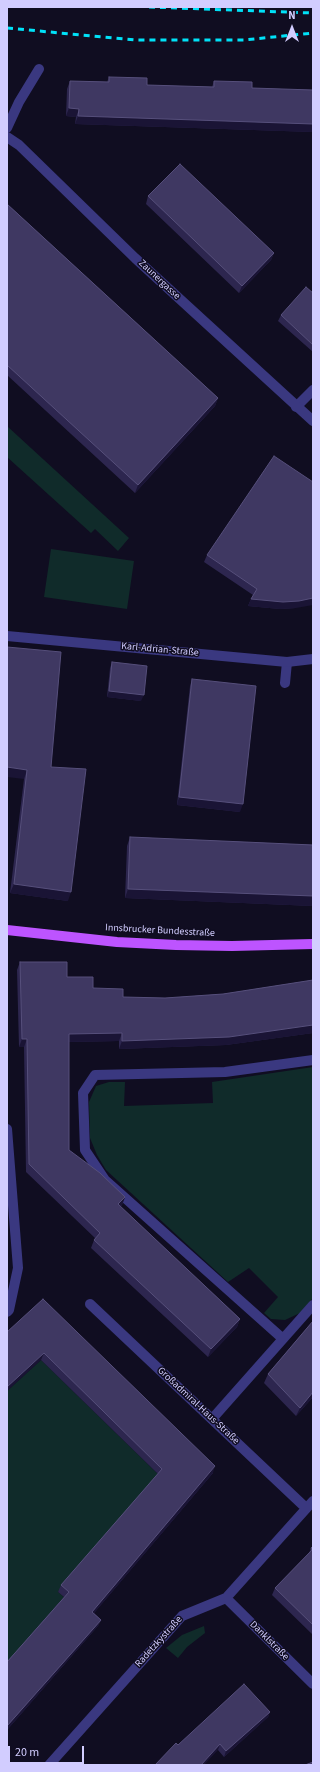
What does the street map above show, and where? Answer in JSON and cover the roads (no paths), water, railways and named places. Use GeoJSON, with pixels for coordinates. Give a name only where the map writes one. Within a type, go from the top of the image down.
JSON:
{"type":"FeatureCollection","features":[{"type":"Feature","properties":{"kind":"main road","name":"Innsbrucker Bundesstraße"},"geometry":{"type":"LineString","coordinates":[[7,930],[117,942],[176,945],[232,946],[313,944]]}},
{"type":"Feature","properties":{"kind":"street"},"geometry":{"type":"LineString","coordinates":[[7,128],[19,102],[39,68]]}},
{"type":"Feature","properties":{"kind":"street","name":"Zaunergasse"},"geometry":{"type":"LineString","coordinates":[[7,137],[19,145],[135,258],[313,421]]}},
{"type":"Feature","properties":{"kind":"street"},"geometry":{"type":"LineString","coordinates":[[296,407],[313,390]]}},
{"type":"Feature","properties":{"kind":"street","name":"Karl-Adrian-Straße"},"geometry":{"type":"LineString","coordinates":[[7,636],[287,662],[313,659]]}},
{"type":"Feature","properties":{"kind":"street"},"geometry":{"type":"LineString","coordinates":[[285,683],[287,662]]}},
{"type":"Feature","properties":{"kind":"street"},"geometry":{"type":"LineString","coordinates":[[282,1338],[105,1180],[85,1150],[82,1093],[95,1075],[225,1072],[313,1060]]}},
{"type":"Feature","properties":{"kind":"street"},"geometry":{"type":"LineString","coordinates":[[7,1129],[18,1268],[9,1310],[7,1312]]}},
{"type":"Feature","properties":{"kind":"street","name":"Großadmiral-Haus-Straße"},"geometry":{"type":"LineString","coordinates":[[90,1304],[212,1419],[310,1504]]}},
{"type":"Feature","properties":{"kind":"street"},"geometry":{"type":"LineString","coordinates":[[212,1419],[282,1338],[313,1305]]}},
{"type":"Feature","properties":{"kind":"street","name":"Radetzkystraße"},"geometry":{"type":"LineString","coordinates":[[49,1765],[182,1616],[226,1598],[310,1504]]}},
{"type":"Feature","properties":{"kind":"street","name":"Danklstraße"},"geometry":{"type":"LineString","coordinates":[[226,1598],[313,1684]]}},
{"type":"Feature","properties":{"kind":"railway"},"geometry":{"type":"LineString","coordinates":[[149,7],[313,13]]}},
{"type":"Feature","properties":{"kind":"railway"},"geometry":{"type":"LineString","coordinates":[[7,28],[135,40],[244,40],[313,33]]}}]}
